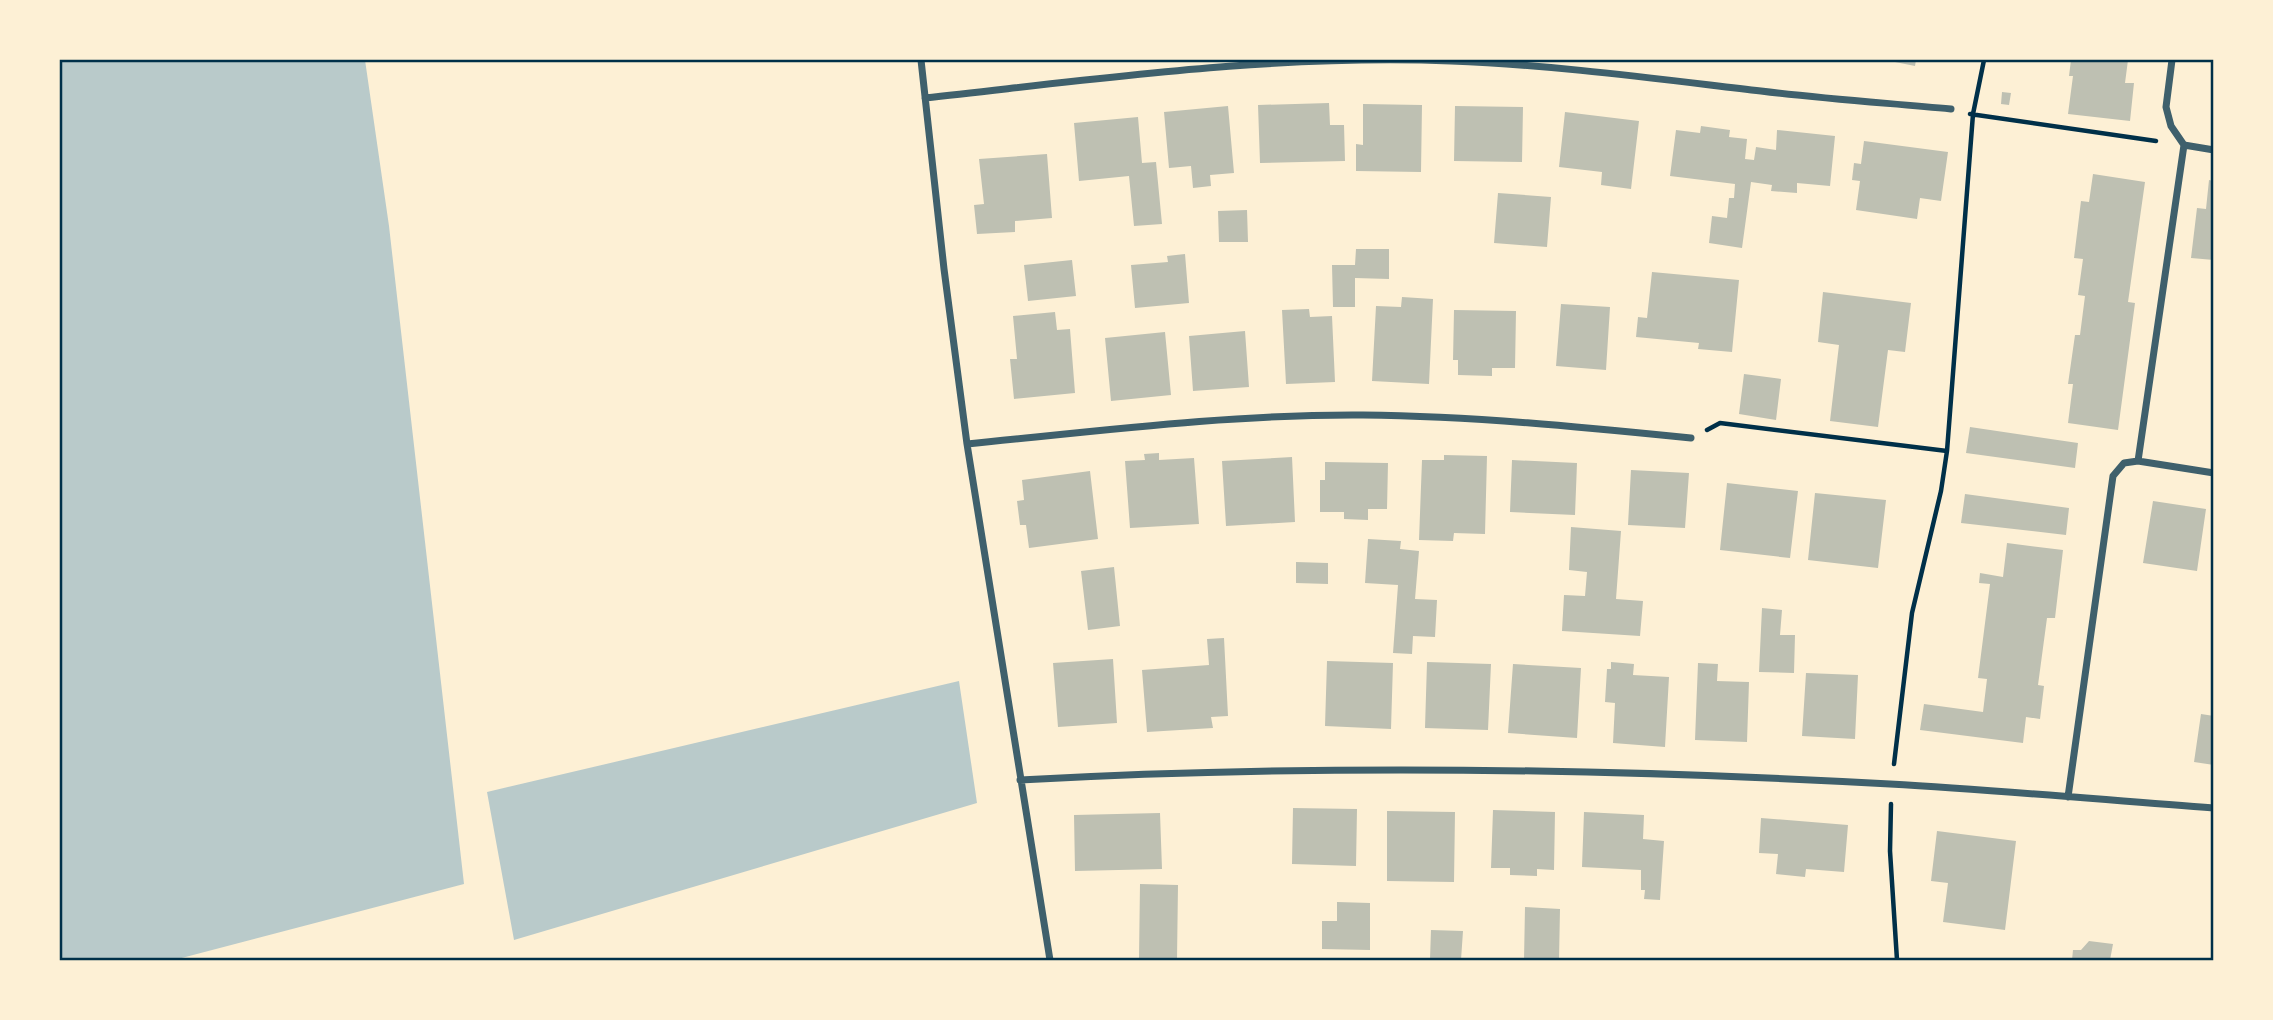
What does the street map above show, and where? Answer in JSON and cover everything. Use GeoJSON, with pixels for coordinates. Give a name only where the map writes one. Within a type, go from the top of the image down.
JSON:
{"type":"FeatureCollection","features":[{"type":"Feature","properties":{"kind":"street"},"geometry":{"type":"LineString","coordinates":[[921,60],[944,270],[967,444],[1050,961]]}},
{"type":"Feature","properties":{"kind":"street"},"geometry":{"type":"LineString","coordinates":[[2138,461],[2184,145],[2171,126],[2166,107],[2172,60]]}},
{"type":"Feature","properties":{"kind":"street"},"geometry":{"type":"LineString","coordinates":[[925,99],[1201,68],[1294,62],[1450,61],[1550,67],[1951,110]]}},
{"type":"Feature","properties":{"kind":"street"},"geometry":{"type":"LineString","coordinates":[[2184,145],[2214,150]]}},
{"type":"Feature","properties":{"kind":"street"},"geometry":{"type":"LineString","coordinates":[[967,444],[1193,421],[1360,415],[1469,417],[1691,438]]}},
{"type":"Feature","properties":{"kind":"street"},"geometry":{"type":"LineString","coordinates":[[2068,797],[2113,476],[2124,463],[2138,461],[2214,473]]}},
{"type":"Feature","properties":{"kind":"street"},"geometry":{"type":"LineString","coordinates":[[1020,780],[1284,770],[1467,768],[1892,784],[2214,808]]}},
{"type":"Feature","properties":{"kind":"path"},"geometry":{"type":"LineString","coordinates":[[1898,961],[1890,851],[1892,784],[1912,613],[1941,491],[1947,451],[1973,114],[1984,60]]}},
{"type":"Feature","properties":{"kind":"path"},"geometry":{"type":"LineString","coordinates":[[1973,114],[2184,145]]}},
{"type":"Feature","properties":{"kind":"path"},"geometry":{"type":"LineString","coordinates":[[1691,438],[1720,423],[1947,451]]}},
{"type":"Feature","properties":{"kind":"shaded area"},"geometry":{"type":"Polygon","coordinates":[[[60,60],[365,60],[389,226],[464,884],[174,960],[60,960],[60,60]]]}},
{"type":"Feature","properties":{"kind":"shaded area"},"geometry":{"type":"Polygon","coordinates":[[[959,681],[977,803],[514,940],[487,792],[959,681]]]}},
{"type":"Feature","properties":{"kind":"building"},"geometry":{"type":"Polygon","coordinates":[[[1885,60],[1916,60],[1915,66],[1885,60]]]}},
{"type":"Feature","properties":{"kind":"building"},"geometry":{"type":"Polygon","coordinates":[[[2071,60],[2128,60],[2125,83],[2134,83],[2130,121],[2068,114],[2073,76],[2069,76],[2071,60]]]}},
{"type":"Feature","properties":{"kind":"building"},"geometry":{"type":"Polygon","coordinates":[[[2002,92],[2011,93],[2009,105],[2001,104],[2002,92]]]}},
{"type":"Feature","properties":{"kind":"building"},"geometry":{"type":"Polygon","coordinates":[[[1329,103],[1330,125],[1344,125],[1345,161],[1260,163],[1258,105],[1329,103]]]}},
{"type":"Feature","properties":{"kind":"building"},"geometry":{"type":"Polygon","coordinates":[[[1363,104],[1422,105],[1421,172],[1356,171],[1356,144],[1363,145],[1363,104]]]}},
{"type":"Feature","properties":{"kind":"building"},"geometry":{"type":"Polygon","coordinates":[[[1228,106],[1234,173],[1210,175],[1211,186],[1193,188],[1191,166],[1169,168],[1164,112],[1228,106]]]}},
{"type":"Feature","properties":{"kind":"building"},"geometry":{"type":"Polygon","coordinates":[[[1455,106],[1523,107],[1522,162],[1454,161],[1455,106]]]}},
{"type":"Feature","properties":{"kind":"building"},"geometry":{"type":"Polygon","coordinates":[[[1565,112],[1639,121],[1631,189],[1601,185],[1602,172],[1559,167],[1565,112]]]}},
{"type":"Feature","properties":{"kind":"building"},"geometry":{"type":"Polygon","coordinates":[[[1138,117],[1142,163],[1156,162],[1162,224],[1134,226],[1129,176],[1079,181],[1074,123],[1138,117]]]}},
{"type":"Feature","properties":{"kind":"building"},"geometry":{"type":"Polygon","coordinates":[[[1701,126],[1730,130],[1729,137],[1747,139],[1745,159],[1754,160],[1756,147],[1776,150],[1777,130],[1835,136],[1830,186],[1797,183],[1797,193],[1771,191],[1772,185],[1751,182],[1742,248],[1709,243],[1712,216],[1727,218],[1729,198],[1734,198],[1735,184],[1670,176],[1676,130],[1700,133],[1701,126]]]}},
{"type":"Feature","properties":{"kind":"building"},"geometry":{"type":"Polygon","coordinates":[[[1864,141],[1948,152],[1941,201],[1920,198],[1917,219],[1856,210],[1860,181],[1852,180],[1854,163],[1861,164],[1864,141]]]}},
{"type":"Feature","properties":{"kind":"building"},"geometry":{"type":"Polygon","coordinates":[[[1047,154],[1052,218],[1015,221],[1015,232],[977,234],[974,205],[984,204],[979,159],[1047,154]]]}},
{"type":"Feature","properties":{"kind":"building"},"geometry":{"type":"Polygon","coordinates":[[[2093,174],[2145,182],[2128,302],[2135,303],[2118,430],[2068,423],[2073,384],[2068,384],[2075,335],[2080,335],[2085,296],[2078,295],[2083,259],[2074,258],[2081,201],[2089,202],[2093,174]]]}},
{"type":"Feature","properties":{"kind":"building"},"geometry":{"type":"Polygon","coordinates":[[[2209,180],[2214,181],[2214,260],[2191,258],[2197,208],[2206,209],[2209,180]]]}},
{"type":"Feature","properties":{"kind":"building"},"geometry":{"type":"Polygon","coordinates":[[[1498,193],[1551,197],[1547,247],[1494,243],[1498,193]]]}},
{"type":"Feature","properties":{"kind":"building"},"geometry":{"type":"Polygon","coordinates":[[[1247,210],[1248,242],[1219,242],[1218,211],[1247,210]]]}},
{"type":"Feature","properties":{"kind":"building"},"geometry":{"type":"Polygon","coordinates":[[[1356,249],[1389,249],[1389,279],[1355,278],[1355,307],[1333,307],[1332,265],[1355,265],[1356,249]]]}},
{"type":"Feature","properties":{"kind":"building"},"geometry":{"type":"Polygon","coordinates":[[[1185,254],[1189,303],[1135,308],[1131,265],[1168,262],[1167,256],[1185,254]]]}},
{"type":"Feature","properties":{"kind":"building"},"geometry":{"type":"Polygon","coordinates":[[[1072,260],[1076,296],[1028,301],[1024,265],[1072,260]]]}},
{"type":"Feature","properties":{"kind":"building"},"geometry":{"type":"Polygon","coordinates":[[[1652,272],[1739,280],[1732,352],[1698,349],[1699,343],[1636,337],[1638,317],[1647,318],[1652,272]]]}},
{"type":"Feature","properties":{"kind":"building"},"geometry":{"type":"Polygon","coordinates":[[[1823,292],[1911,303],[1905,352],[1888,350],[1878,427],[1830,421],[1839,345],[1818,342],[1823,292]]]}},
{"type":"Feature","properties":{"kind":"building"},"geometry":{"type":"Polygon","coordinates":[[[1402,297],[1433,299],[1429,384],[1372,381],[1376,306],[1401,307],[1402,297]]]}},
{"type":"Feature","properties":{"kind":"building"},"geometry":{"type":"Polygon","coordinates":[[[1561,304],[1610,307],[1606,370],[1556,366],[1561,304]]]}},
{"type":"Feature","properties":{"kind":"building"},"geometry":{"type":"Polygon","coordinates":[[[1309,309],[1310,317],[1332,316],[1335,382],[1286,384],[1282,310],[1309,309]]]}},
{"type":"Feature","properties":{"kind":"building"},"geometry":{"type":"Polygon","coordinates":[[[1454,310],[1516,311],[1515,368],[1492,368],[1492,376],[1458,375],[1458,360],[1453,360],[1454,310]]]}},
{"type":"Feature","properties":{"kind":"building"},"geometry":{"type":"Polygon","coordinates":[[[1055,312],[1057,330],[1070,329],[1075,393],[1014,399],[1010,359],[1017,359],[1013,316],[1055,312]]]}},
{"type":"Feature","properties":{"kind":"building"},"geometry":{"type":"Polygon","coordinates":[[[1245,331],[1249,387],[1193,391],[1189,336],[1245,331]]]}},
{"type":"Feature","properties":{"kind":"building"},"geometry":{"type":"Polygon","coordinates":[[[1165,332],[1171,395],[1111,401],[1105,338],[1165,332]]]}},
{"type":"Feature","properties":{"kind":"building"},"geometry":{"type":"Polygon","coordinates":[[[1744,374],[1781,379],[1776,420],[1739,414],[1744,374]]]}},
{"type":"Feature","properties":{"kind":"building"},"geometry":{"type":"Polygon","coordinates":[[[1970,427],[2078,443],[2075,468],[1966,453],[1970,427]]]}},
{"type":"Feature","properties":{"kind":"building"},"geometry":{"type":"Polygon","coordinates":[[[1159,453],[1159,460],[1194,458],[1199,524],[1130,528],[1125,461],[1145,460],[1144,454],[1159,453]]]}},
{"type":"Feature","properties":{"kind":"building"},"geometry":{"type":"Polygon","coordinates":[[[1444,455],[1487,456],[1485,534],[1454,533],[1453,541],[1419,540],[1422,460],[1444,460],[1444,455]]]}},
{"type":"Feature","properties":{"kind":"building"},"geometry":{"type":"Polygon","coordinates":[[[1292,457],[1295,522],[1226,526],[1222,461],[1292,457]]]}},
{"type":"Feature","properties":{"kind":"building"},"geometry":{"type":"Polygon","coordinates":[[[1512,460],[1577,463],[1575,515],[1510,512],[1512,460]]]}},
{"type":"Feature","properties":{"kind":"building"},"geometry":{"type":"Polygon","coordinates":[[[1325,462],[1388,463],[1387,509],[1368,509],[1368,520],[1344,519],[1344,512],[1320,512],[1320,480],[1325,480],[1325,462]]]}},
{"type":"Feature","properties":{"kind":"building"},"geometry":{"type":"Polygon","coordinates":[[[1631,470],[1689,473],[1685,528],[1628,525],[1631,470]]]}},
{"type":"Feature","properties":{"kind":"building"},"geometry":{"type":"Polygon","coordinates":[[[1090,471],[1098,539],[1029,548],[1026,525],[1020,525],[1017,501],[1024,500],[1022,480],[1090,471]]]}},
{"type":"Feature","properties":{"kind":"building"},"geometry":{"type":"Polygon","coordinates":[[[1727,483],[1798,491],[1790,558],[1720,550],[1727,483]]]}},
{"type":"Feature","properties":{"kind":"building"},"geometry":{"type":"Polygon","coordinates":[[[1815,493],[1886,500],[1878,568],[1808,560],[1815,493]]]}},
{"type":"Feature","properties":{"kind":"building"},"geometry":{"type":"Polygon","coordinates":[[[1965,494],[2069,508],[2066,535],[1961,523],[1965,494]]]}},
{"type":"Feature","properties":{"kind":"building"},"geometry":{"type":"Polygon","coordinates":[[[2153,501],[2206,509],[2197,571],[2143,563],[2153,501]]]}},
{"type":"Feature","properties":{"kind":"building"},"geometry":{"type":"Polygon","coordinates":[[[1571,527],[1621,531],[1616,599],[1643,601],[1640,636],[1562,631],[1564,595],[1585,596],[1587,572],[1569,570],[1571,527]]]}},
{"type":"Feature","properties":{"kind":"building"},"geometry":{"type":"Polygon","coordinates":[[[1368,539],[1401,541],[1400,549],[1419,551],[1415,599],[1437,600],[1435,637],[1413,636],[1412,654],[1393,653],[1398,585],[1365,583],[1368,539]]]}},
{"type":"Feature","properties":{"kind":"building"},"geometry":{"type":"Polygon","coordinates":[[[2007,543],[2063,550],[2055,618],[2047,618],[2038,685],[2044,686],[2040,719],[2026,717],[2023,743],[1920,730],[1924,704],[1983,712],[1987,679],[1978,678],[1990,584],[1979,583],[1980,573],[2003,577],[2007,543]]]}},
{"type":"Feature","properties":{"kind":"building"},"geometry":{"type":"Polygon","coordinates":[[[1296,562],[1328,563],[1328,584],[1296,583],[1296,562]]]}},
{"type":"Feature","properties":{"kind":"building"},"geometry":{"type":"Polygon","coordinates":[[[1114,567],[1120,626],[1088,630],[1081,571],[1114,567]]]}},
{"type":"Feature","properties":{"kind":"building"},"geometry":{"type":"Polygon","coordinates":[[[1762,608],[1782,610],[1780,635],[1795,635],[1794,673],[1759,672],[1762,608]]]}},
{"type":"Feature","properties":{"kind":"building"},"geometry":{"type":"Polygon","coordinates":[[[1224,638],[1228,716],[1211,717],[1213,728],[1147,732],[1142,670],[1209,665],[1207,639],[1224,638]]]}},
{"type":"Feature","properties":{"kind":"building"},"geometry":{"type":"Polygon","coordinates":[[[1113,659],[1117,723],[1058,727],[1053,663],[1113,659]]]}},
{"type":"Feature","properties":{"kind":"building"},"geometry":{"type":"Polygon","coordinates":[[[1327,661],[1393,663],[1391,729],[1325,726],[1327,661]]]}},
{"type":"Feature","properties":{"kind":"building"},"geometry":{"type":"Polygon","coordinates":[[[1427,662],[1491,664],[1488,730],[1425,728],[1427,662]]]}},
{"type":"Feature","properties":{"kind":"building"},"geometry":{"type":"Polygon","coordinates":[[[1611,662],[1634,664],[1633,675],[1669,677],[1665,747],[1613,743],[1615,703],[1605,702],[1607,669],[1611,669],[1611,662]]]}},
{"type":"Feature","properties":{"kind":"building"},"geometry":{"type":"Polygon","coordinates":[[[1698,663],[1718,664],[1717,681],[1749,682],[1747,742],[1695,740],[1698,663]]]}},
{"type":"Feature","properties":{"kind":"building"},"geometry":{"type":"Polygon","coordinates":[[[1513,664],[1581,668],[1577,738],[1508,733],[1513,664]]]}},
{"type":"Feature","properties":{"kind":"building"},"geometry":{"type":"Polygon","coordinates":[[[1806,673],[1858,675],[1855,739],[1802,736],[1806,673]]]}},
{"type":"Feature","properties":{"kind":"building"},"geometry":{"type":"Polygon","coordinates":[[[2201,714],[2214,716],[2214,765],[2194,762],[2201,714]]]}},
{"type":"Feature","properties":{"kind":"building"},"geometry":{"type":"Polygon","coordinates":[[[1293,808],[1357,809],[1356,866],[1292,864],[1293,808]]]}},
{"type":"Feature","properties":{"kind":"building"},"geometry":{"type":"Polygon","coordinates":[[[1493,810],[1555,812],[1554,870],[1537,869],[1537,876],[1510,875],[1510,868],[1491,868],[1493,810]]]}},
{"type":"Feature","properties":{"kind":"building"},"geometry":{"type":"Polygon","coordinates":[[[1387,811],[1455,812],[1454,882],[1387,881],[1387,811]]]}},
{"type":"Feature","properties":{"kind":"building"},"geometry":{"type":"Polygon","coordinates":[[[1584,812],[1644,815],[1643,839],[1664,841],[1660,900],[1644,899],[1641,870],[1582,867],[1584,812]]]}},
{"type":"Feature","properties":{"kind":"building"},"geometry":{"type":"Polygon","coordinates":[[[1160,813],[1162,869],[1075,871],[1074,815],[1160,813]]]}},
{"type":"Feature","properties":{"kind":"building"},"geometry":{"type":"Polygon","coordinates":[[[1761,818],[1848,825],[1844,872],[1806,869],[1805,877],[1776,874],[1778,854],[1759,853],[1761,818]]]}},
{"type":"Feature","properties":{"kind":"building"},"geometry":{"type":"Polygon","coordinates":[[[1937,831],[2016,841],[2005,930],[1943,922],[1948,883],[1931,881],[1937,831]]]}},
{"type":"Feature","properties":{"kind":"building"},"geometry":{"type":"Polygon","coordinates":[[[1140,884],[1178,885],[1177,959],[1139,958],[1140,884]]]}},
{"type":"Feature","properties":{"kind":"building"},"geometry":{"type":"Polygon","coordinates":[[[1337,902],[1370,903],[1370,950],[1322,949],[1322,921],[1337,921],[1337,902]]]}},
{"type":"Feature","properties":{"kind":"building"},"geometry":{"type":"Polygon","coordinates":[[[1525,907],[1560,909],[1559,960],[1524,960],[1525,907]]]}},
{"type":"Feature","properties":{"kind":"building"},"geometry":{"type":"Polygon","coordinates":[[[1431,930],[1463,931],[1461,960],[1430,959],[1431,930]]]}},
{"type":"Feature","properties":{"kind":"building"},"geometry":{"type":"Polygon","coordinates":[[[2089,941],[2113,944],[2110,960],[2072,960],[2073,950],[2081,950],[2089,941]]]}}]}
